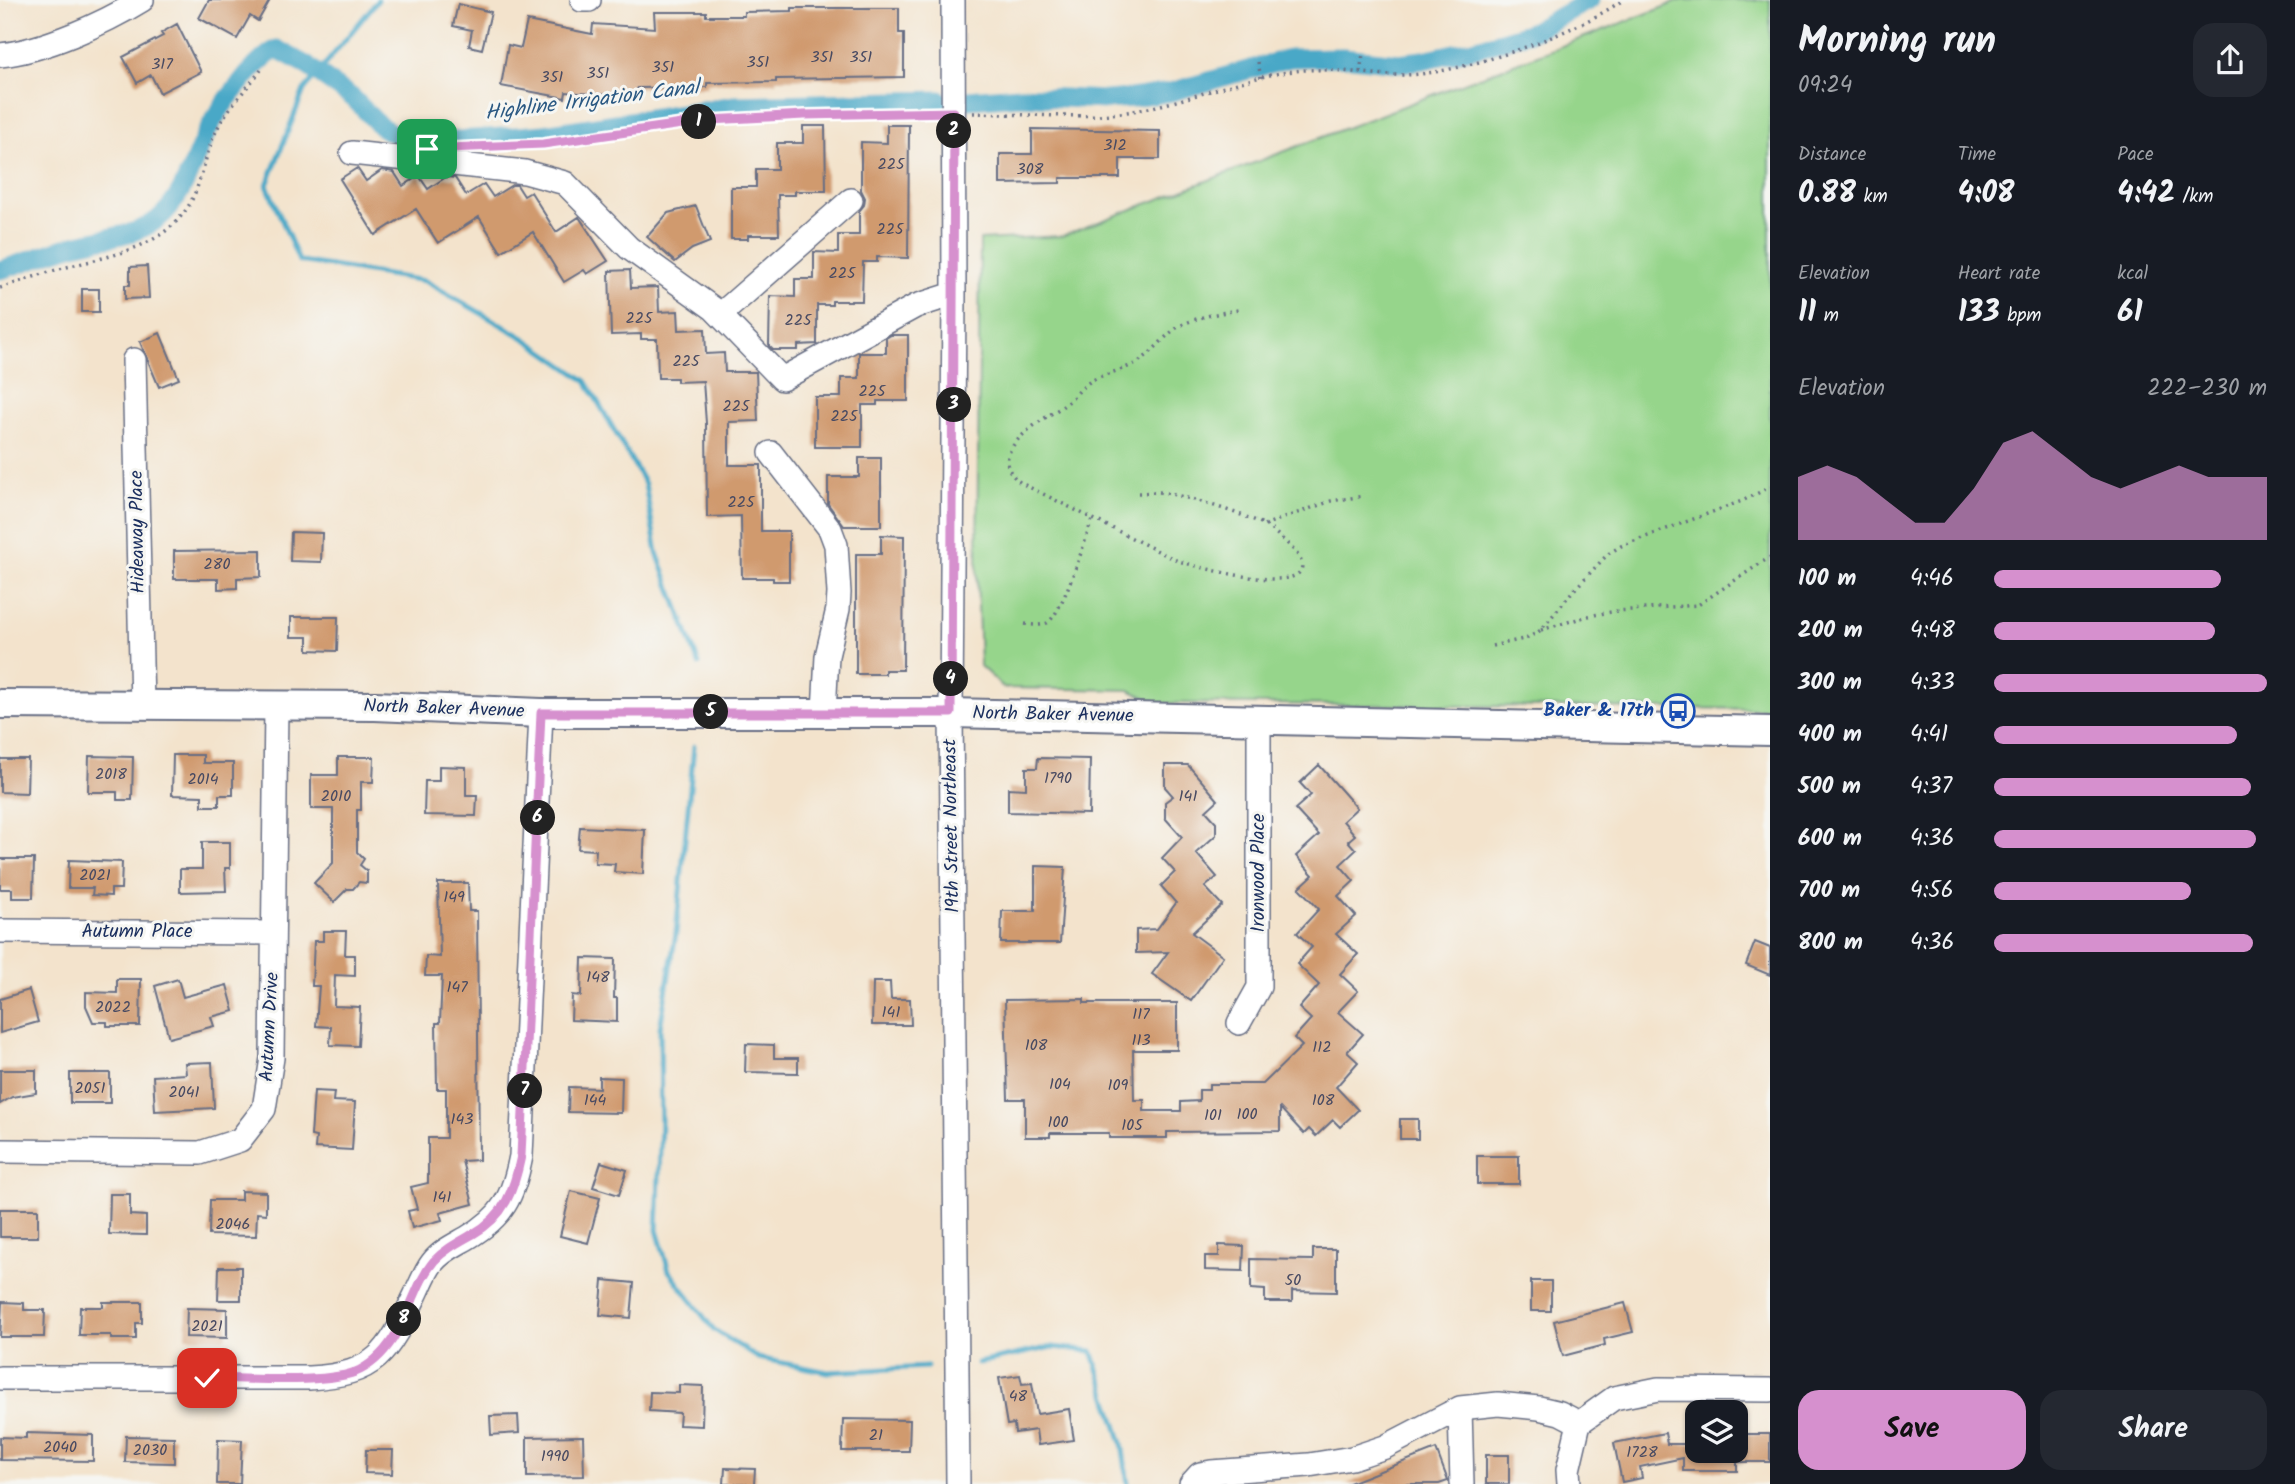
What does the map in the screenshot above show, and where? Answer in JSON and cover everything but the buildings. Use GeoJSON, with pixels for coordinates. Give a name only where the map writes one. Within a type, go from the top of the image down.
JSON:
{"type":"FeatureCollection","features":[{"type":"Feature","properties":{"kind":"main road","name":"North Baker Avenue"},"geometry":{"type":"LineString","coordinates":[[0,704],[375,706],[541,713],[951,713],[1770,731]]}},
{"type":"Feature","properties":{"kind":"street"},"geometry":{"type":"LineString","coordinates":[[0,55],[15,54],[68,37],[142,0]]}},
{"type":"Feature","properties":{"kind":"street"},"geometry":{"type":"LineString","coordinates":[[582,0],[589,0]]}},
{"type":"Feature","properties":{"kind":"street","name":"19th Street Northeast"},"geometry":{"type":"LineString","coordinates":[[953,0],[951,713],[958,1484]]}},
{"type":"Feature","properties":{"kind":"street"},"geometry":{"type":"LineString","coordinates":[[352,153],[525,172],[565,183],[629,248],[720,315],[782,379],[916,306],[954,294]]}},
{"type":"Feature","properties":{"kind":"street"},"geometry":{"type":"LineString","coordinates":[[720,315],[851,200]]}},
{"type":"Feature","properties":{"kind":"street","name":"Hideaway Place"},"geometry":{"type":"LineString","coordinates":[[134,360],[142,705]]}},
{"type":"Feature","properties":{"kind":"street"},"geometry":{"type":"LineString","coordinates":[[771,453],[830,529],[836,545],[838,601],[827,656],[824,712]]}},
{"type":"Feature","properties":{"kind":"street","name":"Autumn Drive"},"geometry":{"type":"LineString","coordinates":[[0,1152],[200,1153],[240,1140],[264,1109],[270,1070],[274,998],[276,706]]}},
{"type":"Feature","properties":{"kind":"street"},"geometry":{"type":"LineString","coordinates":[[0,1378],[309,1378],[337,1377],[359,1370],[381,1356],[398,1331],[432,1263],[446,1250],[494,1220],[506,1205],[515,1185],[521,1156],[541,713]]}},
{"type":"Feature","properties":{"kind":"street","name":"Ironwood Place"},"geometry":{"type":"LineString","coordinates":[[1239,1023],[1259,987],[1259,718]]}},
{"type":"Feature","properties":{"kind":"street","name":"Autumn Place"},"geometry":{"type":"LineString","coordinates":[[0,931],[273,933]]}},
{"type":"Feature","properties":{"kind":"street"},"geometry":{"type":"LineString","coordinates":[[1569,1484],[1568,1470],[1579,1423],[1614,1398],[1658,1389],[1770,1390]]}},
{"type":"Feature","properties":{"kind":"street"},"geometry":{"type":"LineString","coordinates":[[1191,1484],[1200,1474],[1211,1472],[1309,1465],[1352,1458],[1385,1447],[1460,1408],[1498,1404],[1539,1408],[1560,1413],[1579,1423]]}},
{"type":"Feature","properties":{"kind":"street"},"geometry":{"type":"LineString","coordinates":[[1460,1408],[1461,1484]]}},
{"type":"Feature","properties":{"kind":"path"},"geometry":{"type":"LineString","coordinates":[[493,147],[543,144],[710,120],[954,112],[1129,112],[1177,103],[1261,78],[1310,68],[1420,74],[1492,58],[1601,16],[1623,0]]}},
{"type":"Feature","properties":{"kind":"path"},"geometry":{"type":"LineString","coordinates":[[1360,72],[1363,54]]}},
{"type":"Feature","properties":{"kind":"path"},"geometry":{"type":"LineString","coordinates":[[1258,62],[1261,78]]}},
{"type":"Feature","properties":{"kind":"path"},"geometry":{"type":"LineString","coordinates":[[0,288],[135,249],[162,234],[183,215],[195,194],[215,133],[230,109],[261,71]]}},
{"type":"Feature","properties":{"kind":"path"},"geometry":{"type":"LineString","coordinates":[[1138,493],[1161,492],[1264,524],[1298,555],[1302,562],[1301,571],[1295,578],[1283,579],[1198,568],[1176,560],[1009,474],[1008,455],[1016,441],[1087,384],[1134,364],[1150,354],[1174,328],[1204,316],[1238,310]]}},
{"type":"Feature","properties":{"kind":"path"},"geometry":{"type":"LineString","coordinates":[[1541,630],[1572,592],[1615,550],[1665,528],[1742,501],[1770,487]]}},
{"type":"Feature","properties":{"kind":"path"},"geometry":{"type":"LineString","coordinates":[[1264,524],[1331,500],[1364,496]]}},
{"type":"Feature","properties":{"kind":"path"},"geometry":{"type":"LineString","coordinates":[[1025,624],[1046,623],[1054,617],[1093,517]]}},
{"type":"Feature","properties":{"kind":"path"},"geometry":{"type":"LineString","coordinates":[[1492,646],[1528,638],[1541,630],[1588,616],[1698,605],[1770,556]]}},
{"type":"Feature","properties":{"kind":"green space"},"geometry":{"type":"Polygon","coordinates":[[[1682,0],[1770,0],[1770,709],[1158,703],[1129,690],[1004,688],[980,666],[977,574],[980,240],[1062,236],[1682,0]]]}},
{"type":"Feature","properties":{"kind":"waterway"},"geometry":{"type":"LineString","coordinates":[[378,0],[304,90],[267,185],[299,261],[425,281],[526,339],[586,381],[645,484],[657,553],[699,664]]}},
{"type":"Feature","properties":{"kind":"waterway","name":"Highline Irrigation Canal"},"geometry":{"type":"LineString","coordinates":[[968,100],[1020,96],[1106,100],[1132,98],[1171,92],[1290,58],[1343,57],[1399,63],[1423,60],[1531,32],[1590,0]]}},
{"type":"Feature","properties":{"kind":"waterway","name":"Highline Irrigation Canal"},"geometry":{"type":"LineString","coordinates":[[0,270],[71,246],[128,234],[158,219],[182,189],[208,130],[220,110],[258,63],[277,49],[306,65],[353,98],[380,126],[394,134],[433,142],[544,134],[735,105],[940,100]]}},
{"type":"Feature","properties":{"kind":"waterway"},"geometry":{"type":"LineString","coordinates":[[694,746],[676,933],[660,1028],[661,1121],[657,1230],[669,1271],[713,1329],[758,1358],[828,1372],[927,1367]]}},
{"type":"Feature","properties":{"kind":"waterway"},"geometry":{"type":"LineString","coordinates":[[978,1363],[1052,1347],[1092,1351],[1122,1443],[1128,1484]]}},
{"type":"Feature","properties":{"kind":"place","name":"Baker & 17th"},"geometry":{"type":"Point","coordinates":[1678,711]}},
{"type":"Feature","properties":{"kind":"route"},"geometry":{"type":"LineString","coordinates":[[207,1378],[337,1377],[359,1370],[381,1356],[398,1331],[432,1263],[446,1250],[494,1220],[506,1205],[515,1185],[521,1156],[525,1100],[541,713],[951,713],[954,112],[710,120],[543,144],[427,149]]}}]}
